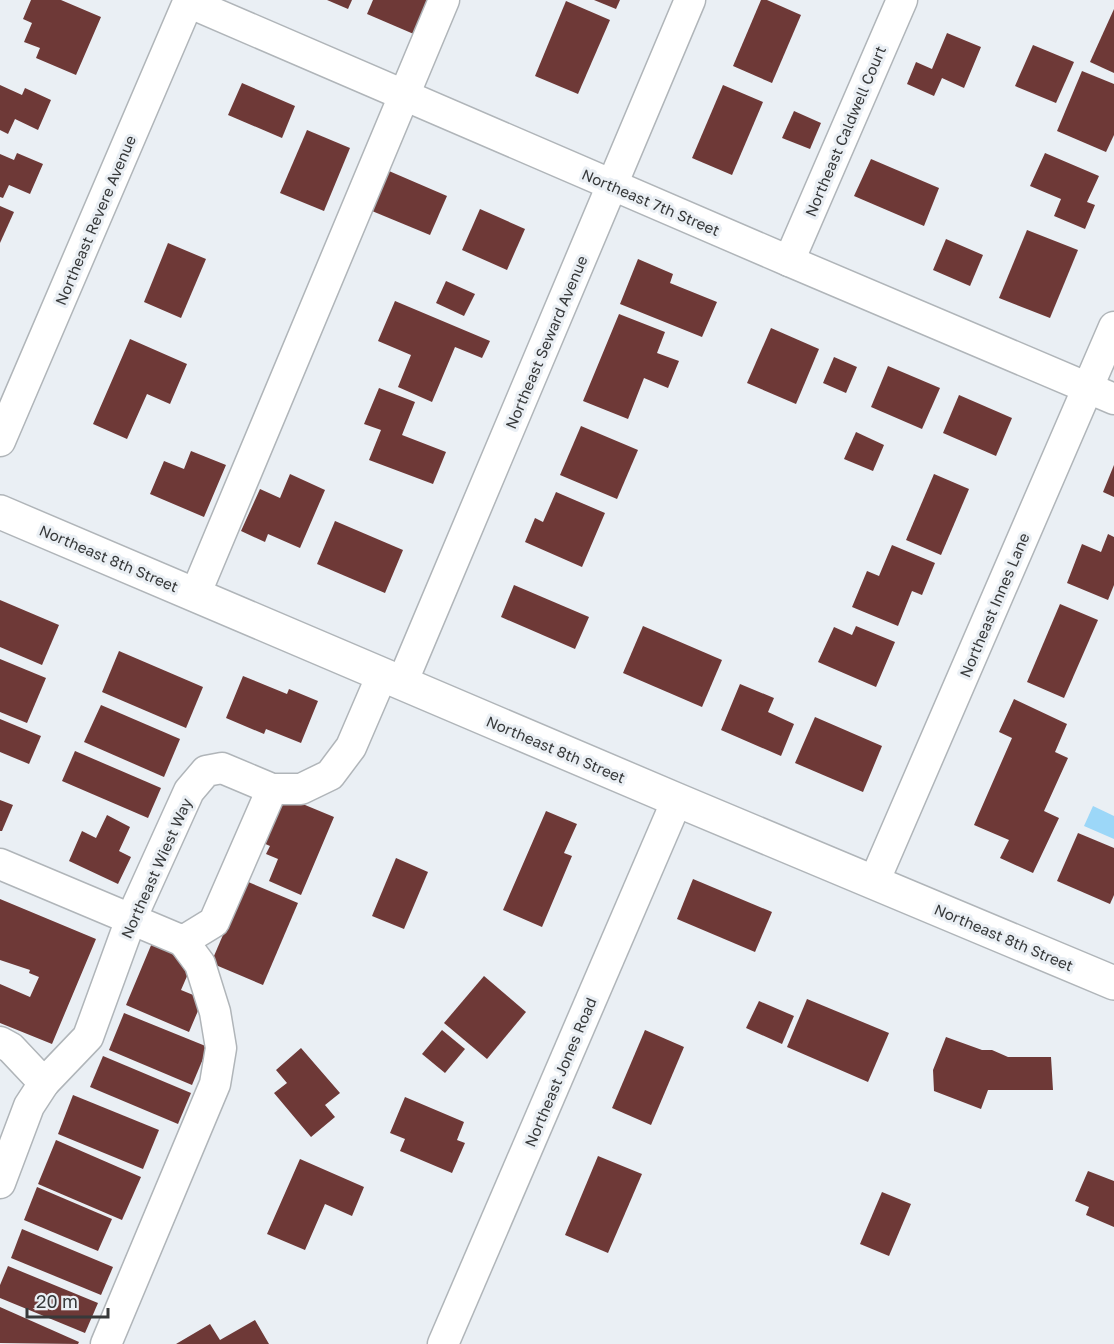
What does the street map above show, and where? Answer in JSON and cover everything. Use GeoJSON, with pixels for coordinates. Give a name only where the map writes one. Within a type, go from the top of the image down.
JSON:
{"type":"FeatureCollection","features":[{"type":"Feature","properties":{"kind":"main road","name":"Northeast 8th Street"},"geometry":{"type":"LineString","coordinates":[[0,512],[1114,983]]}},
{"type":"Feature","properties":{"kind":"street"},"geometry":{"type":"LineString","coordinates":[[195,595],[444,0]]}},
{"type":"Feature","properties":{"kind":"street","name":"Northeast Seward Avenue"},"geometry":{"type":"LineString","coordinates":[[392,679],[612,185],[690,0]]}},
{"type":"Feature","properties":{"kind":"street","name":"Northeast Caldwell Court"},"geometry":{"type":"LineString","coordinates":[[789,261],[902,0]]}},
{"type":"Feature","properties":{"kind":"street","name":"Northeast 7th Street"},"geometry":{"type":"LineString","coordinates":[[189,1],[1101,394]]}},
{"type":"Feature","properties":{"kind":"street","name":"Northeast Revere Avenue"},"geometry":{"type":"LineString","coordinates":[[0,441],[189,1]]}},
{"type":"Feature","properties":{"kind":"street","name":"Northeast Innes Lane"},"geometry":{"type":"LineString","coordinates":[[874,882],[1101,394],[1114,327]]}},
{"type":"Feature","properties":{"kind":"street","name":"Northeast Wiest Way"},"geometry":{"type":"LineString","coordinates":[[0,1183],[29,1106],[44,1083],[88,1037],[131,919],[189,791],[206,771],[222,768],[272,789],[301,789],[330,775],[351,747],[392,679]]}},
{"type":"Feature","properties":{"kind":"street"},"geometry":{"type":"LineString","coordinates":[[183,941],[214,922],[272,789]]}},
{"type":"Feature","properties":{"kind":"street","name":"Northeast Jones Road"},"geometry":{"type":"LineString","coordinates":[[443,1344],[677,800]]}},
{"type":"Feature","properties":{"kind":"street"},"geometry":{"type":"LineString","coordinates":[[0,864],[183,941],[200,964],[215,1012],[220,1048],[215,1084],[106,1344]]}},
{"type":"Feature","properties":{"kind":"street"},"geometry":{"type":"LineString","coordinates":[[0,1042],[11,1048],[44,1083]]}},
{"type":"Feature","properties":{"kind":"water"},"geometry":{"type":"Polygon","coordinates":[[[1093,806],[1114,816],[1114,839],[1084,826],[1093,806]]]}},
{"type":"Feature","properties":{"kind":"building"},"geometry":{"type":"Polygon","coordinates":[[[31,0],[61,0],[101,17],[76,75],[36,58],[40,48],[24,42],[32,23],[23,19],[31,0]]]}},
{"type":"Feature","properties":{"kind":"building"},"geometry":{"type":"Polygon","coordinates":[[[327,0],[352,0],[348,9],[327,0]]]}},
{"type":"Feature","properties":{"kind":"building"},"geometry":{"type":"Polygon","coordinates":[[[373,0],[428,0],[416,35],[367,14],[373,0]]]}},
{"type":"Feature","properties":{"kind":"building"},"geometry":{"type":"Polygon","coordinates":[[[594,0],[620,0],[616,9],[594,0]]]}},
{"type":"Feature","properties":{"kind":"building"},"geometry":{"type":"Polygon","coordinates":[[[761,0],[767,0],[801,15],[772,83],[733,66],[761,0]]]}},
{"type":"Feature","properties":{"kind":"building"},"geometry":{"type":"Polygon","coordinates":[[[566,1],[610,20],[578,94],[535,76],[566,1]]]}},
{"type":"Feature","properties":{"kind":"building"},"geometry":{"type":"Polygon","coordinates":[[[1114,9],[1114,73],[1090,62],[1114,9]]]}},
{"type":"Feature","properties":{"kind":"building"},"geometry":{"type":"Polygon","coordinates":[[[947,33],[981,47],[964,88],[942,78],[934,96],[907,84],[916,62],[932,69],[947,33]]]}},
{"type":"Feature","properties":{"kind":"building"},"geometry":{"type":"Polygon","coordinates":[[[1033,45],[1074,62],[1056,103],[1015,86],[1033,45]]]}},
{"type":"Feature","properties":{"kind":"building"},"geometry":{"type":"Polygon","coordinates":[[[1082,71],[1114,84],[1114,135],[1106,152],[1057,131],[1082,71]]]}},
{"type":"Feature","properties":{"kind":"building"},"geometry":{"type":"Polygon","coordinates":[[[242,83],[295,106],[282,138],[228,115],[242,83]]]}},
{"type":"Feature","properties":{"kind":"building"},"geometry":{"type":"Polygon","coordinates":[[[0,85],[22,95],[25,88],[51,100],[38,130],[15,119],[8,134],[0,130],[0,85]]]}},
{"type":"Feature","properties":{"kind":"building"},"geometry":{"type":"Polygon","coordinates":[[[723,85],[763,102],[732,175],[692,158],[723,85]]]}},
{"type":"Feature","properties":{"kind":"building"},"geometry":{"type":"Polygon","coordinates":[[[794,111],[821,123],[810,149],[782,138],[794,111]]]}},
{"type":"Feature","properties":{"kind":"building"},"geometry":{"type":"Polygon","coordinates":[[[307,130],[350,148],[324,211],[280,193],[307,130]]]}},
{"type":"Feature","properties":{"kind":"building"},"geometry":{"type":"Polygon","coordinates":[[[17,153],[43,164],[30,194],[9,185],[3,198],[0,197],[0,154],[14,160],[17,153]]]}},
{"type":"Feature","properties":{"kind":"building"},"geometry":{"type":"Polygon","coordinates":[[[1045,153],[1099,176],[1087,202],[1095,205],[1085,229],[1054,216],[1061,199],[1030,186],[1045,153]]]}},
{"type":"Feature","properties":{"kind":"building"},"geometry":{"type":"Polygon","coordinates":[[[871,159],[939,188],[924,226],[854,196],[871,159]]]}},
{"type":"Feature","properties":{"kind":"building"},"geometry":{"type":"Polygon","coordinates":[[[389,171],[447,196],[430,235],[372,211],[389,171]]]}},
{"type":"Feature","properties":{"kind":"building"},"geometry":{"type":"Polygon","coordinates":[[[0,206],[14,212],[0,243],[0,206]]]}},
{"type":"Feature","properties":{"kind":"building"},"geometry":{"type":"Polygon","coordinates":[[[480,209],[525,229],[507,270],[462,250],[480,209]]]}},
{"type":"Feature","properties":{"kind":"building"},"geometry":{"type":"Polygon","coordinates":[[[1027,230],[1078,250],[1050,318],[999,298],[1027,230]]]}},
{"type":"Feature","properties":{"kind":"building"},"geometry":{"type":"Polygon","coordinates":[[[946,239],[983,255],[970,286],[933,270],[946,239]]]}},
{"type":"Feature","properties":{"kind":"building"},"geometry":{"type":"Polygon","coordinates":[[[168,243],[206,259],[181,318],[144,302],[168,243]]]}},
{"type":"Feature","properties":{"kind":"building"},"geometry":{"type":"Polygon","coordinates":[[[638,259],[673,274],[670,283],[717,302],[702,337],[620,304],[638,259]]]}},
{"type":"Feature","properties":{"kind":"building"},"geometry":{"type":"Polygon","coordinates":[[[446,281],[475,294],[464,316],[436,303],[446,281]]]}},
{"type":"Feature","properties":{"kind":"building"},"geometry":{"type":"Polygon","coordinates":[[[395,301],[490,341],[482,358],[455,347],[432,402],[398,387],[411,355],[378,341],[395,301]]]}},
{"type":"Feature","properties":{"kind":"building"},"geometry":{"type":"Polygon","coordinates":[[[619,314],[665,332],[657,353],[679,361],[668,388],[644,378],[628,419],[583,401],[619,314]]]}},
{"type":"Feature","properties":{"kind":"building"},"geometry":{"type":"Polygon","coordinates":[[[771,328],[819,349],[796,404],[747,383],[771,328]]]}},
{"type":"Feature","properties":{"kind":"building"},"geometry":{"type":"Polygon","coordinates":[[[130,339],[187,364],[170,404],[147,394],[127,439],[93,424],[130,339]]]}},
{"type":"Feature","properties":{"kind":"building"},"geometry":{"type":"Polygon","coordinates":[[[834,357],[857,367],[846,393],[823,383],[834,357]]]}},
{"type":"Feature","properties":{"kind":"building"},"geometry":{"type":"Polygon","coordinates":[[[888,366],[940,388],[922,429],[871,407],[888,366]]]}},
{"type":"Feature","properties":{"kind":"building"},"geometry":{"type":"Polygon","coordinates":[[[379,388],[415,402],[402,435],[446,452],[433,484],[369,460],[381,430],[364,424],[379,388]]]}},
{"type":"Feature","properties":{"kind":"building"},"geometry":{"type":"Polygon","coordinates":[[[959,395],[1012,418],[996,456],[943,433],[959,395]]]}},
{"type":"Feature","properties":{"kind":"building"},"geometry":{"type":"Polygon","coordinates":[[[581,426],[638,450],[617,499],[560,475],[581,426]]]}},
{"type":"Feature","properties":{"kind":"building"},"geometry":{"type":"Polygon","coordinates":[[[856,432],[884,445],[873,471],[844,459],[856,432]]]}},
{"type":"Feature","properties":{"kind":"building"},"geometry":{"type":"Polygon","coordinates":[[[191,451],[226,465],[204,517],[150,494],[164,461],[184,469],[191,451]]]}},
{"type":"Feature","properties":{"kind":"building"},"geometry":{"type":"Polygon","coordinates":[[[1114,465],[1114,497],[1103,492],[1114,465]]]}},
{"type":"Feature","properties":{"kind":"building"},"geometry":{"type":"Polygon","coordinates":[[[290,474],[325,490],[300,548],[268,534],[265,542],[241,531],[260,489],[280,498],[290,474]]]}},
{"type":"Feature","properties":{"kind":"building"},"geometry":{"type":"Polygon","coordinates":[[[934,474],[969,489],[941,555],[906,540],[934,474]]]}},
{"type":"Feature","properties":{"kind":"building"},"geometry":{"type":"Polygon","coordinates":[[[556,492],[605,513],[582,567],[525,542],[535,518],[543,522],[556,492]]]}},
{"type":"Feature","properties":{"kind":"building"},"geometry":{"type":"Polygon","coordinates":[[[335,521],[403,550],[385,593],[317,564],[335,521]]]}},
{"type":"Feature","properties":{"kind":"building"},"geometry":{"type":"Polygon","coordinates":[[[1108,534],[1114,537],[1114,585],[1108,600],[1067,583],[1082,544],[1101,552],[1108,534]]]}},
{"type":"Feature","properties":{"kind":"building"},"geometry":{"type":"Polygon","coordinates":[[[892,545],[935,563],[922,595],[912,591],[898,626],[852,607],[867,571],[879,576],[892,545]]]}},
{"type":"Feature","properties":{"kind":"building"},"geometry":{"type":"Polygon","coordinates":[[[514,585],[589,617],[575,649],[501,617],[514,585]]]}},
{"type":"Feature","properties":{"kind":"building"},"geometry":{"type":"Polygon","coordinates":[[[0,600],[59,625],[42,665],[0,647],[0,600]]]}},
{"type":"Feature","properties":{"kind":"building"},"geometry":{"type":"Polygon","coordinates":[[[1060,604],[1098,620],[1064,698],[1027,682],[1060,604]]]}},
{"type":"Feature","properties":{"kind":"building"},"geometry":{"type":"Polygon","coordinates":[[[643,626],[722,660],[702,707],[623,673],[643,626]]]}},
{"type":"Feature","properties":{"kind":"building"},"geometry":{"type":"Polygon","coordinates":[[[856,626],[895,642],[876,687],[818,662],[834,627],[852,635],[856,626]]]}},
{"type":"Feature","properties":{"kind":"building"},"geometry":{"type":"Polygon","coordinates":[[[119,651],[203,687],[186,728],[102,692],[119,651]]]}},
{"type":"Feature","properties":{"kind":"building"},"geometry":{"type":"Polygon","coordinates":[[[0,659],[46,678],[27,723],[0,712],[0,659]]]}},
{"type":"Feature","properties":{"kind":"building"},"geometry":{"type":"Polygon","coordinates":[[[243,676],[287,694],[289,689],[318,701],[301,743],[266,729],[264,734],[226,718],[243,676]]]}},
{"type":"Feature","properties":{"kind":"building"},"geometry":{"type":"Polygon","coordinates":[[[740,684],[774,698],[768,712],[794,724],[781,756],[721,730],[740,684]]]}},
{"type":"Feature","properties":{"kind":"building"},"geometry":{"type":"Polygon","coordinates":[[[1014,699],[1067,724],[1055,752],[1068,758],[1044,811],[1059,818],[1033,873],[1000,858],[1009,840],[974,825],[1012,738],[999,732],[1014,699]]]}},
{"type":"Feature","properties":{"kind":"building"},"geometry":{"type":"Polygon","coordinates":[[[101,705],[180,739],[164,777],[84,742],[101,705]]]}},
{"type":"Feature","properties":{"kind":"building"},"geometry":{"type":"Polygon","coordinates":[[[815,717],[882,746],[863,792],[795,763],[815,717]]]}},
{"type":"Feature","properties":{"kind":"building"},"geometry":{"type":"Polygon","coordinates":[[[0,719],[41,736],[29,764],[0,752],[0,719]]]}},
{"type":"Feature","properties":{"kind":"building"},"geometry":{"type":"Polygon","coordinates":[[[75,751],[161,788],[148,818],[62,781],[75,751]]]}},
{"type":"Feature","properties":{"kind":"building"},"geometry":{"type":"Polygon","coordinates":[[[281,795],[334,817],[301,895],[269,881],[278,859],[266,854],[270,846],[261,842],[281,795]]]}},
{"type":"Feature","properties":{"kind":"building"},"geometry":{"type":"Polygon","coordinates":[[[0,800],[13,805],[2,831],[0,831],[0,800]]]}},
{"type":"Feature","properties":{"kind":"building"},"geometry":{"type":"Polygon","coordinates":[[[546,811],[577,824],[564,853],[572,856],[542,927],[503,910],[546,811]]]}},
{"type":"Feature","properties":{"kind":"building"},"geometry":{"type":"Polygon","coordinates":[[[107,815],[130,827],[119,851],[131,857],[118,884],[69,861],[82,831],[96,838],[107,815]]]}},
{"type":"Feature","properties":{"kind":"building"},"geometry":{"type":"Polygon","coordinates":[[[1078,833],[1114,848],[1114,895],[1110,904],[1057,881],[1078,833]]]}},
{"type":"Feature","properties":{"kind":"building"},"geometry":{"type":"Polygon","coordinates":[[[396,858],[428,872],[404,929],[372,916],[396,858]]]}},
{"type":"Feature","properties":{"kind":"building"},"geometry":{"type":"Polygon","coordinates":[[[693,879],[772,912],[755,952],[677,919],[693,879]]]}},
{"type":"Feature","properties":{"kind":"building"},"geometry":{"type":"Polygon","coordinates":[[[246,881],[298,903],[263,985],[211,963],[246,881]]]}},
{"type":"Feature","properties":{"kind":"building"},"geometry":{"type":"Polygon","coordinates":[[[0,899],[96,939],[52,1044],[0,1023],[0,984],[30,997],[39,977],[29,973],[30,970],[0,960],[0,899]]]}},
{"type":"Feature","properties":{"kind":"building"},"geometry":{"type":"Polygon","coordinates":[[[152,943],[194,960],[181,990],[203,999],[189,1032],[126,1005],[152,943]]]}},
{"type":"Feature","properties":{"kind":"building"},"geometry":{"type":"Polygon","coordinates":[[[484,976],[526,1012],[487,1059],[444,1023],[484,976]]]}},
{"type":"Feature","properties":{"kind":"building"},"geometry":{"type":"Polygon","coordinates":[[[807,999],[889,1033],[868,1082],[787,1047],[807,999]]]}},
{"type":"Feature","properties":{"kind":"building"},"geometry":{"type":"Polygon","coordinates":[[[759,1001],[794,1016],[782,1044],[746,1028],[759,1001]]]}},
{"type":"Feature","properties":{"kind":"building"},"geometry":{"type":"Polygon","coordinates":[[[124,1013],[208,1047],[192,1085],[109,1050],[124,1013]]]}},
{"type":"Feature","properties":{"kind":"building"},"geometry":{"type":"Polygon","coordinates":[[[442,1030],[465,1049],[445,1073],[422,1054],[442,1030]]]}},
{"type":"Feature","properties":{"kind":"building"},"geometry":{"type":"Polygon","coordinates":[[[645,1030],[684,1047],[651,1125],[612,1108],[645,1030]]]}},
{"type":"Feature","properties":{"kind":"building"},"geometry":{"type":"Polygon","coordinates":[[[946,1037],[1008,1057],[1051,1057],[1053,1090],[988,1090],[981,1109],[934,1091],[933,1070],[946,1037]]]}},
{"type":"Feature","properties":{"kind":"building"},"geometry":{"type":"Polygon","coordinates":[[[301,1048],[340,1093],[325,1105],[335,1117],[311,1137],[274,1093],[287,1083],[276,1070],[301,1048]]]}},
{"type":"Feature","properties":{"kind":"building"},"geometry":{"type":"Polygon","coordinates":[[[103,1056],[191,1093],[178,1124],[90,1087],[103,1056]]]}},
{"type":"Feature","properties":{"kind":"building"},"geometry":{"type":"Polygon","coordinates":[[[73,1095],[159,1130],[143,1169],[58,1134],[73,1095]]]}},
{"type":"Feature","properties":{"kind":"building"},"geometry":{"type":"Polygon","coordinates":[[[405,1097],[464,1122],[457,1140],[465,1143],[452,1173],[400,1151],[405,1139],[390,1133],[405,1097]]]}},
{"type":"Feature","properties":{"kind":"building"},"geometry":{"type":"Polygon","coordinates":[[[56,1140],[141,1177],[122,1220],[38,1184],[56,1140]]]}},
{"type":"Feature","properties":{"kind":"building"},"geometry":{"type":"Polygon","coordinates":[[[598,1156],[642,1174],[608,1253],[565,1235],[598,1156]]]}},
{"type":"Feature","properties":{"kind":"building"},"geometry":{"type":"Polygon","coordinates":[[[300,1159],[364,1187],[352,1216],[325,1204],[305,1250],[267,1234],[300,1159]]]}},
{"type":"Feature","properties":{"kind":"building"},"geometry":{"type":"Polygon","coordinates":[[[1088,1171],[1114,1181],[1114,1227],[1086,1215],[1089,1207],[1075,1201],[1088,1171]]]}},
{"type":"Feature","properties":{"kind":"building"},"geometry":{"type":"Polygon","coordinates":[[[37,1187],[112,1219],[98,1251],[24,1220],[37,1187]]]}},
{"type":"Feature","properties":{"kind":"building"},"geometry":{"type":"Polygon","coordinates":[[[882,1192],[911,1204],[889,1256],[860,1244],[882,1192]]]}},
{"type":"Feature","properties":{"kind":"building"},"geometry":{"type":"Polygon","coordinates":[[[22,1229],[113,1267],[101,1295],[11,1258],[22,1229]]]}},
{"type":"Feature","properties":{"kind":"building"},"geometry":{"type":"Polygon","coordinates":[[[8,1266],[98,1303],[85,1333],[0,1298],[0,1285],[8,1266]]]}},
{"type":"Feature","properties":{"kind":"building"},"geometry":{"type":"Polygon","coordinates":[[[0,1307],[79,1342],[78,1344],[0,1343],[0,1307]]]}},
{"type":"Feature","properties":{"kind":"building"},"geometry":{"type":"Polygon","coordinates":[[[255,1320],[269,1344],[176,1344],[210,1324],[220,1340],[255,1320]]]}}]}
